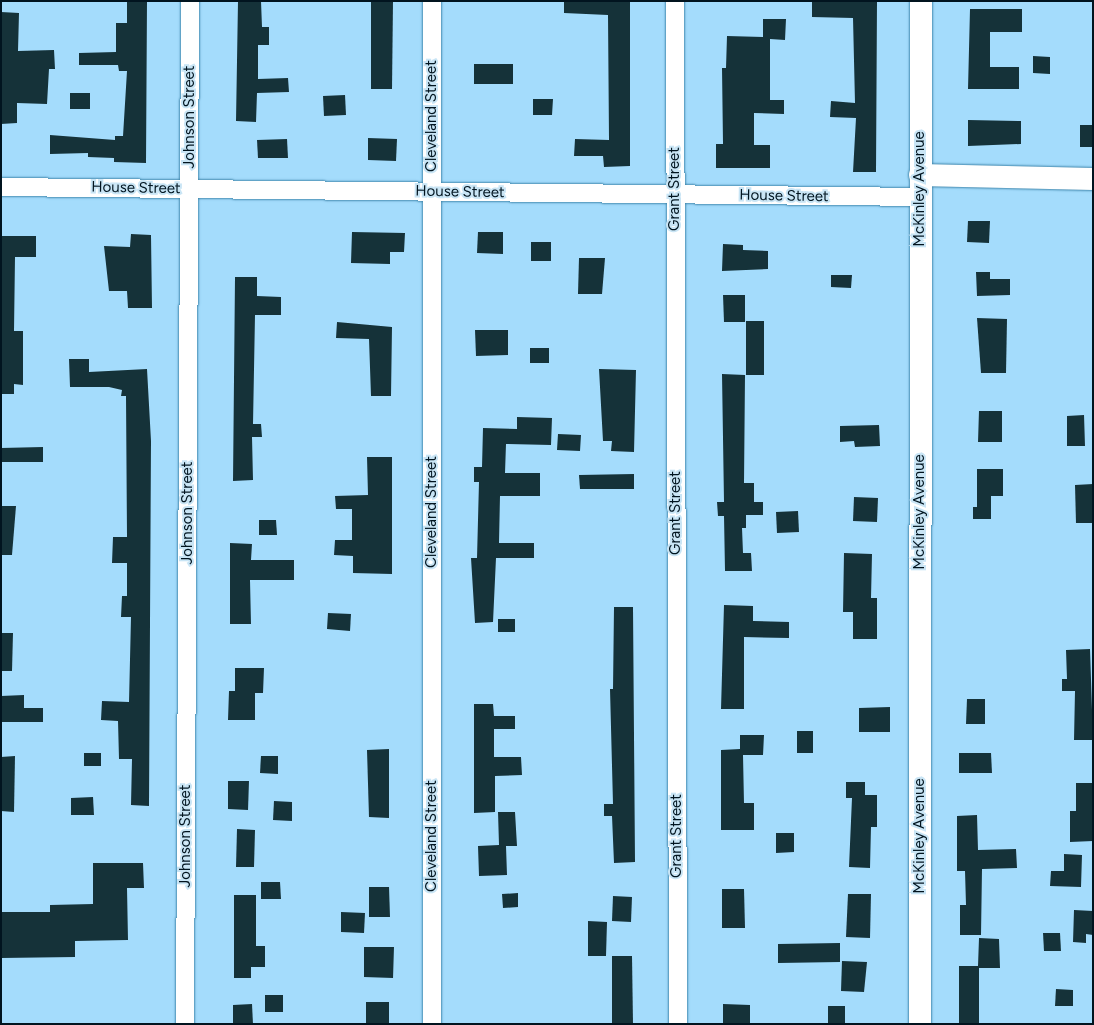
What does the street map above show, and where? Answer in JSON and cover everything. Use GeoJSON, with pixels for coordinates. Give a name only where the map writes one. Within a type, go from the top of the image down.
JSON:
{"type":"FeatureCollection","features":[{"type":"Feature","properties":{"kind":"street","name":"Johnson Street"},"geometry":{"type":"LineString","coordinates":[[185,1024],[190,1]]}},
{"type":"Feature","properties":{"kind":"street","name":"Cleveland Street"},"geometry":{"type":"LineString","coordinates":[[432,1],[432,1024]]}},
{"type":"Feature","properties":{"kind":"street","name":"Grant Street"},"geometry":{"type":"LineString","coordinates":[[675,1],[678,1024]]}},
{"type":"Feature","properties":{"kind":"street","name":"McKinley Avenue"},"geometry":{"type":"LineString","coordinates":[[920,1024],[921,1]]}},
{"type":"Feature","properties":{"kind":"street"},"geometry":{"type":"LineString","coordinates":[[920,175],[1093,179]]}},
{"type":"Feature","properties":{"kind":"street","name":"House Street"},"geometry":{"type":"LineString","coordinates":[[1,187],[920,197]]}},
{"type":"Feature","properties":{"kind":"building"},"geometry":{"type":"Polygon","coordinates":[[[127,1],[147,1],[146,163],[114,162],[114,158],[88,157],[88,153],[50,154],[50,135],[115,140],[115,136],[123,136],[127,71],[119,71],[118,65],[79,65],[79,53],[116,52],[116,23],[127,23],[127,1]]]}},
{"type":"Feature","properties":{"kind":"building"},"geometry":{"type":"Polygon","coordinates":[[[238,1],[261,1],[262,27],[269,27],[269,45],[258,45],[258,79],[288,78],[289,92],[257,93],[256,122],[236,121],[238,1]]]}},
{"type":"Feature","properties":{"kind":"building"},"geometry":{"type":"Polygon","coordinates":[[[371,1],[393,1],[392,89],[371,89],[371,1]]]}},
{"type":"Feature","properties":{"kind":"building"},"geometry":{"type":"Polygon","coordinates":[[[564,1],[630,1],[630,166],[604,167],[603,156],[574,156],[575,139],[609,140],[608,15],[564,13],[564,1]]]}},
{"type":"Feature","properties":{"kind":"building"},"geometry":{"type":"Polygon","coordinates":[[[812,1],[877,1],[876,172],[853,172],[856,118],[830,117],[831,101],[855,103],[853,18],[812,17],[812,1]]]}},
{"type":"Feature","properties":{"kind":"building"},"geometry":{"type":"Polygon","coordinates":[[[970,9],[1022,9],[1022,32],[990,32],[990,67],[1019,67],[1019,89],[968,89],[970,9]]]}},
{"type":"Feature","properties":{"kind":"building"},"geometry":{"type":"Polygon","coordinates":[[[1,12],[19,13],[18,51],[54,50],[55,69],[49,69],[47,104],[17,103],[17,123],[1,124],[1,12]]]}},
{"type":"Feature","properties":{"kind":"building"},"geometry":{"type":"Polygon","coordinates":[[[763,19],[786,19],[785,40],[770,39],[770,100],[784,100],[784,114],[754,113],[754,145],[770,145],[770,168],[716,168],[716,144],[723,144],[722,68],[726,68],[727,36],[763,37],[763,19]]]}},
{"type":"Feature","properties":{"kind":"building"},"geometry":{"type":"Polygon","coordinates":[[[1033,56],[1050,57],[1050,74],[1033,73],[1033,56]]]}},
{"type":"Feature","properties":{"kind":"building"},"geometry":{"type":"Polygon","coordinates":[[[474,64],[513,64],[513,84],[474,84],[474,64]]]}},
{"type":"Feature","properties":{"kind":"building"},"geometry":{"type":"Polygon","coordinates":[[[70,93],[90,93],[90,109],[70,109],[70,93]]]}},
{"type":"Feature","properties":{"kind":"building"},"geometry":{"type":"Polygon","coordinates":[[[345,95],[346,115],[324,116],[323,96],[345,95]]]}},
{"type":"Feature","properties":{"kind":"building"},"geometry":{"type":"Polygon","coordinates":[[[533,99],[553,99],[552,115],[533,115],[533,99]]]}},
{"type":"Feature","properties":{"kind":"building"},"geometry":{"type":"Polygon","coordinates":[[[968,120],[1021,121],[1021,144],[968,146],[968,120]]]}},
{"type":"Feature","properties":{"kind":"building"},"geometry":{"type":"Polygon","coordinates":[[[1080,125],[1093,125],[1093,147],[1080,147],[1080,125]]]}},
{"type":"Feature","properties":{"kind":"building"},"geometry":{"type":"Polygon","coordinates":[[[368,138],[397,139],[396,161],[368,160],[368,138]]]}},
{"type":"Feature","properties":{"kind":"building"},"geometry":{"type":"Polygon","coordinates":[[[287,139],[288,158],[258,158],[257,140],[287,139]]]}},
{"type":"Feature","properties":{"kind":"building"},"geometry":{"type":"Polygon","coordinates":[[[968,221],[990,221],[989,243],[967,242],[968,221]]]}},
{"type":"Feature","properties":{"kind":"building"},"geometry":{"type":"Polygon","coordinates":[[[352,232],[405,233],[404,252],[390,252],[390,264],[351,263],[352,232]]]}},
{"type":"Feature","properties":{"kind":"building"},"geometry":{"type":"Polygon","coordinates":[[[478,232],[503,232],[503,254],[477,253],[478,232]]]}},
{"type":"Feature","properties":{"kind":"building"},"geometry":{"type":"Polygon","coordinates":[[[131,234],[151,235],[152,308],[128,308],[127,291],[109,291],[104,246],[130,247],[131,234]]]}},
{"type":"Feature","properties":{"kind":"building"},"geometry":{"type":"Polygon","coordinates":[[[1,236],[36,236],[36,257],[15,257],[14,331],[23,331],[23,385],[14,384],[14,394],[1,394],[1,236]]]}},
{"type":"Feature","properties":{"kind":"building"},"geometry":{"type":"Polygon","coordinates":[[[531,242],[551,242],[551,261],[531,261],[531,242]]]}},
{"type":"Feature","properties":{"kind":"building"},"geometry":{"type":"Polygon","coordinates":[[[723,244],[743,245],[743,250],[768,251],[768,269],[722,271],[723,244]]]}},
{"type":"Feature","properties":{"kind":"building"},"geometry":{"type":"Polygon","coordinates":[[[579,258],[605,258],[602,294],[578,294],[579,258]]]}},
{"type":"Feature","properties":{"kind":"building"},"geometry":{"type":"Polygon","coordinates":[[[976,272],[990,272],[990,279],[1010,279],[1010,295],[977,296],[976,272]]]}},
{"type":"Feature","properties":{"kind":"building"},"geometry":{"type":"Polygon","coordinates":[[[831,275],[852,275],[851,288],[831,287],[831,275]]]}},
{"type":"Feature","properties":{"kind":"building"},"geometry":{"type":"Polygon","coordinates":[[[235,277],[257,277],[257,296],[281,297],[281,315],[255,315],[253,424],[261,424],[262,437],[252,437],[253,480],[233,481],[235,277]]]}},
{"type":"Feature","properties":{"kind":"building"},"geometry":{"type":"Polygon","coordinates":[[[723,295],[745,295],[745,322],[724,322],[723,295]]]}},
{"type":"Feature","properties":{"kind":"building"},"geometry":{"type":"Polygon","coordinates":[[[977,318],[1007,319],[1006,373],[981,373],[977,318]]]}},
{"type":"Feature","properties":{"kind":"building"},"geometry":{"type":"Polygon","coordinates":[[[746,321],[764,321],[764,375],[746,375],[746,321]]]}},
{"type":"Feature","properties":{"kind":"building"},"geometry":{"type":"Polygon","coordinates":[[[337,322],[392,327],[391,396],[371,396],[369,339],[336,338],[337,322]]]}},
{"type":"Feature","properties":{"kind":"building"},"geometry":{"type":"Polygon","coordinates":[[[475,330],[508,330],[508,355],[476,356],[475,330]]]}},
{"type":"Feature","properties":{"kind":"building"},"geometry":{"type":"Polygon","coordinates":[[[530,348],[549,348],[549,363],[530,363],[530,348]]]}},
{"type":"Feature","properties":{"kind":"building"},"geometry":{"type":"Polygon","coordinates":[[[69,359],[89,359],[89,372],[147,369],[151,441],[149,806],[131,805],[132,759],[119,759],[118,721],[101,720],[102,701],[129,702],[131,617],[121,617],[122,596],[127,596],[127,563],[112,563],[113,537],[127,537],[126,396],[121,396],[122,390],[109,387],[70,387],[69,359]]]}},
{"type":"Feature","properties":{"kind":"building"},"geometry":{"type":"Polygon","coordinates":[[[599,369],[636,370],[634,452],[611,451],[612,441],[603,441],[599,369]]]}},
{"type":"Feature","properties":{"kind":"building"},"geometry":{"type":"Polygon","coordinates":[[[722,374],[745,375],[744,483],[754,483],[754,502],[763,502],[763,515],[746,515],[746,528],[742,528],[743,553],[751,553],[752,571],[725,571],[724,516],[718,516],[717,502],[724,502],[722,374]]]}},
{"type":"Feature","properties":{"kind":"building"},"geometry":{"type":"Polygon","coordinates":[[[979,411],[1002,411],[1002,442],[978,442],[979,411]]]}},
{"type":"Feature","properties":{"kind":"building"},"geometry":{"type":"Polygon","coordinates":[[[1084,415],[1085,446],[1067,446],[1067,416],[1084,415]]]}},
{"type":"Feature","properties":{"kind":"building"},"geometry":{"type":"Polygon","coordinates":[[[517,417],[552,418],[551,445],[506,444],[505,473],[540,473],[540,496],[500,496],[499,543],[534,543],[534,558],[496,558],[493,622],[475,623],[471,558],[477,558],[479,482],[474,482],[474,467],[482,467],[483,428],[517,429],[517,417]]]}},
{"type":"Feature","properties":{"kind":"building"},"geometry":{"type":"Polygon","coordinates":[[[879,425],[880,446],[855,447],[854,441],[840,442],[840,426],[879,425]]]}},
{"type":"Feature","properties":{"kind":"building"},"geometry":{"type":"Polygon","coordinates":[[[558,434],[581,435],[580,451],[557,450],[558,434]]]}},
{"type":"Feature","properties":{"kind":"building"},"geometry":{"type":"Polygon","coordinates":[[[43,447],[43,462],[1,462],[1,448],[43,447]]]}},
{"type":"Feature","properties":{"kind":"building"},"geometry":{"type":"Polygon","coordinates":[[[367,457],[392,457],[392,574],[353,573],[353,556],[334,555],[335,540],[352,540],[352,509],[336,509],[335,496],[368,495],[367,457]]]}},
{"type":"Feature","properties":{"kind":"building"},"geometry":{"type":"Polygon","coordinates":[[[977,469],[1003,469],[1003,496],[991,496],[991,519],[973,519],[973,507],[977,507],[977,469]]]}},
{"type":"Feature","properties":{"kind":"building"},"geometry":{"type":"Polygon","coordinates":[[[634,474],[634,489],[580,489],[579,475],[634,474]]]}},
{"type":"Feature","properties":{"kind":"building"},"geometry":{"type":"Polygon","coordinates":[[[1093,484],[1093,523],[1076,523],[1075,485],[1093,484]]]}},
{"type":"Feature","properties":{"kind":"building"},"geometry":{"type":"Polygon","coordinates":[[[854,497],[878,498],[877,522],[853,521],[854,497]]]}},
{"type":"Feature","properties":{"kind":"building"},"geometry":{"type":"Polygon","coordinates":[[[1,506],[16,506],[12,555],[1,555],[1,506]]]}},
{"type":"Feature","properties":{"kind":"building"},"geometry":{"type":"Polygon","coordinates":[[[798,511],[799,532],[777,533],[776,512],[798,511]]]}},
{"type":"Feature","properties":{"kind":"building"},"geometry":{"type":"Polygon","coordinates":[[[259,520],[276,520],[277,535],[259,535],[259,520]]]}},
{"type":"Feature","properties":{"kind":"building"},"geometry":{"type":"Polygon","coordinates":[[[230,543],[252,544],[251,560],[294,560],[294,580],[250,580],[251,624],[230,624],[230,543]]]}},
{"type":"Feature","properties":{"kind":"building"},"geometry":{"type":"Polygon","coordinates":[[[844,553],[872,554],[871,598],[877,598],[877,639],[853,639],[853,612],[843,612],[844,553]]]}},
{"type":"Feature","properties":{"kind":"building"},"geometry":{"type":"Polygon","coordinates":[[[724,605],[753,606],[753,621],[789,622],[789,638],[744,637],[744,709],[721,709],[724,605]]]}},
{"type":"Feature","properties":{"kind":"building"},"geometry":{"type":"Polygon","coordinates":[[[614,607],[633,607],[635,862],[614,863],[612,816],[604,816],[604,804],[613,804],[610,689],[613,689],[614,607]]]}},
{"type":"Feature","properties":{"kind":"building"},"geometry":{"type":"Polygon","coordinates":[[[328,613],[351,614],[350,631],[327,629],[328,613]]]}},
{"type":"Feature","properties":{"kind":"building"},"geometry":{"type":"Polygon","coordinates":[[[498,619],[515,619],[515,632],[498,632],[498,619]]]}},
{"type":"Feature","properties":{"kind":"building"},"geometry":{"type":"Polygon","coordinates":[[[1,633],[13,633],[12,671],[1,671],[1,633]]]}},
{"type":"Feature","properties":{"kind":"building"},"geometry":{"type":"Polygon","coordinates":[[[1090,649],[1093,740],[1074,740],[1075,691],[1062,691],[1062,679],[1067,679],[1066,650],[1090,649]]]}},
{"type":"Feature","properties":{"kind":"building"},"geometry":{"type":"Polygon","coordinates":[[[235,668],[264,668],[263,693],[255,693],[255,720],[228,720],[229,691],[235,691],[235,668]]]}},
{"type":"Feature","properties":{"kind":"building"},"geometry":{"type":"Polygon","coordinates":[[[24,695],[24,708],[43,708],[43,722],[1,722],[1,696],[24,695]]]}},
{"type":"Feature","properties":{"kind":"building"},"geometry":{"type":"Polygon","coordinates":[[[967,699],[985,699],[985,724],[966,724],[967,699]]]}},
{"type":"Feature","properties":{"kind":"building"},"geometry":{"type":"Polygon","coordinates":[[[474,704],[493,704],[494,716],[515,716],[515,729],[494,729],[494,757],[521,757],[522,775],[495,776],[495,812],[474,813],[474,704]]]}},
{"type":"Feature","properties":{"kind":"building"},"geometry":{"type":"Polygon","coordinates":[[[890,707],[890,732],[859,732],[859,708],[890,707]]]}},
{"type":"Feature","properties":{"kind":"building"},"geometry":{"type":"Polygon","coordinates":[[[797,731],[813,731],[813,753],[797,753],[797,731]]]}},
{"type":"Feature","properties":{"kind":"building"},"geometry":{"type":"Polygon","coordinates":[[[740,735],[764,735],[763,755],[743,755],[744,803],[754,803],[754,830],[721,830],[721,750],[740,749],[740,735]]]}},
{"type":"Feature","properties":{"kind":"building"},"geometry":{"type":"Polygon","coordinates":[[[389,749],[389,818],[369,817],[367,750],[389,749]]]}},
{"type":"Feature","properties":{"kind":"building"},"geometry":{"type":"Polygon","coordinates":[[[84,753],[101,753],[101,766],[84,766],[84,753]]]}},
{"type":"Feature","properties":{"kind":"building"},"geometry":{"type":"Polygon","coordinates":[[[959,753],[991,753],[992,773],[959,773],[959,753]]]}},
{"type":"Feature","properties":{"kind":"building"},"geometry":{"type":"Polygon","coordinates":[[[15,756],[14,812],[1,811],[1,757],[15,756]]]}},
{"type":"Feature","properties":{"kind":"building"},"geometry":{"type":"Polygon","coordinates":[[[261,756],[278,756],[278,774],[260,773],[261,756]]]}},
{"type":"Feature","properties":{"kind":"building"},"geometry":{"type":"Polygon","coordinates":[[[228,781],[249,781],[248,810],[228,809],[228,781]]]}},
{"type":"Feature","properties":{"kind":"building"},"geometry":{"type":"Polygon","coordinates":[[[846,782],[865,782],[865,795],[877,795],[877,827],[871,827],[870,868],[849,867],[852,798],[846,798],[846,782]]]}},
{"type":"Feature","properties":{"kind":"building"},"geometry":{"type":"Polygon","coordinates":[[[1076,783],[1093,783],[1093,841],[1070,842],[1070,811],[1076,811],[1076,783]]]}},
{"type":"Feature","properties":{"kind":"building"},"geometry":{"type":"Polygon","coordinates":[[[93,797],[94,815],[71,815],[71,798],[93,797]]]}},
{"type":"Feature","properties":{"kind":"building"},"geometry":{"type":"Polygon","coordinates":[[[274,801],[292,802],[292,821],[273,820],[274,801]]]}},
{"type":"Feature","properties":{"kind":"building"},"geometry":{"type":"Polygon","coordinates":[[[498,812],[515,812],[517,846],[506,846],[507,875],[479,876],[478,846],[499,845],[498,812]]]}},
{"type":"Feature","properties":{"kind":"building"},"geometry":{"type":"Polygon","coordinates":[[[977,815],[978,850],[1016,849],[1017,868],[982,869],[981,935],[960,935],[960,905],[966,905],[965,871],[957,871],[957,816],[977,815]]]}},
{"type":"Feature","properties":{"kind":"building"},"geometry":{"type":"Polygon","coordinates":[[[237,829],[255,830],[254,867],[236,867],[237,829]]]}},
{"type":"Feature","properties":{"kind":"building"},"geometry":{"type":"Polygon","coordinates":[[[776,833],[794,833],[794,852],[776,853],[776,833]]]}},
{"type":"Feature","properties":{"kind":"building"},"geometry":{"type":"Polygon","coordinates":[[[1064,854],[1082,855],[1081,887],[1050,886],[1051,871],[1064,871],[1064,854]]]}},
{"type":"Feature","properties":{"kind":"building"},"geometry":{"type":"Polygon","coordinates":[[[93,863],[143,863],[144,888],[127,888],[128,940],[75,941],[75,957],[1,958],[1,912],[50,912],[50,905],[93,904],[93,863]]]}},
{"type":"Feature","properties":{"kind":"building"},"geometry":{"type":"Polygon","coordinates":[[[261,882],[280,882],[281,899],[261,899],[261,882]]]}},
{"type":"Feature","properties":{"kind":"building"},"geometry":{"type":"Polygon","coordinates":[[[369,887],[389,887],[390,917],[369,917],[369,887]]]}},
{"type":"Feature","properties":{"kind":"building"},"geometry":{"type":"Polygon","coordinates":[[[722,889],[744,889],[745,928],[722,928],[722,889]]]}},
{"type":"Feature","properties":{"kind":"building"},"geometry":{"type":"Polygon","coordinates":[[[518,893],[518,907],[503,908],[502,894],[518,893]]]}},
{"type":"Feature","properties":{"kind":"building"},"geometry":{"type":"Polygon","coordinates":[[[848,894],[871,894],[870,938],[846,937],[848,894]]]}},
{"type":"Feature","properties":{"kind":"building"},"geometry":{"type":"Polygon","coordinates":[[[234,895],[256,895],[256,946],[265,946],[265,967],[251,967],[251,978],[234,978],[234,895]]]}},
{"type":"Feature","properties":{"kind":"building"},"geometry":{"type":"Polygon","coordinates":[[[613,896],[632,897],[631,922],[612,921],[613,896]]]}},
{"type":"Feature","properties":{"kind":"building"},"geometry":{"type":"Polygon","coordinates":[[[1074,910],[1093,911],[1093,935],[1086,934],[1086,943],[1073,942],[1074,910]]]}},
{"type":"Feature","properties":{"kind":"building"},"geometry":{"type":"Polygon","coordinates":[[[341,912],[365,913],[364,933],[341,932],[341,912]]]}},
{"type":"Feature","properties":{"kind":"building"},"geometry":{"type":"Polygon","coordinates":[[[588,921],[607,922],[606,956],[588,956],[588,921]]]}},
{"type":"Feature","properties":{"kind":"building"},"geometry":{"type":"Polygon","coordinates":[[[1043,933],[1060,933],[1061,951],[1044,951],[1043,933]]]}},
{"type":"Feature","properties":{"kind":"building"},"geometry":{"type":"Polygon","coordinates":[[[979,938],[999,939],[1000,968],[979,968],[979,1024],[959,1024],[959,966],[978,966],[979,938]]]}},
{"type":"Feature","properties":{"kind":"building"},"geometry":{"type":"Polygon","coordinates":[[[840,943],[840,962],[778,963],[778,944],[840,943]]]}},
{"type":"Feature","properties":{"kind":"building"},"geometry":{"type":"Polygon","coordinates":[[[364,947],[394,947],[393,978],[364,977],[364,947]]]}},
{"type":"Feature","properties":{"kind":"building"},"geometry":{"type":"Polygon","coordinates":[[[612,956],[632,956],[633,1024],[612,1024],[612,956]]]}},
{"type":"Feature","properties":{"kind":"building"},"geometry":{"type":"Polygon","coordinates":[[[842,961],[867,962],[864,992],[841,991],[842,961]]]}},
{"type":"Feature","properties":{"kind":"building"},"geometry":{"type":"Polygon","coordinates":[[[1056,989],[1073,990],[1073,1006],[1055,1006],[1056,989]]]}},
{"type":"Feature","properties":{"kind":"building"},"geometry":{"type":"Polygon","coordinates":[[[265,995],[283,995],[283,1012],[265,1012],[265,995]]]}},
{"type":"Feature","properties":{"kind":"building"},"geometry":{"type":"Polygon","coordinates":[[[366,1002],[389,1002],[389,1024],[366,1024],[366,1002]]]}},
{"type":"Feature","properties":{"kind":"building"},"geometry":{"type":"Polygon","coordinates":[[[252,1004],[253,1024],[233,1024],[233,1005],[252,1004]]]}},
{"type":"Feature","properties":{"kind":"building"},"geometry":{"type":"Polygon","coordinates":[[[723,1004],[750,1005],[750,1024],[723,1024],[723,1004]]]}},
{"type":"Feature","properties":{"kind":"building"},"geometry":{"type":"Polygon","coordinates":[[[828,1006],[845,1006],[845,1023],[828,1023],[828,1006]]]}}]}
